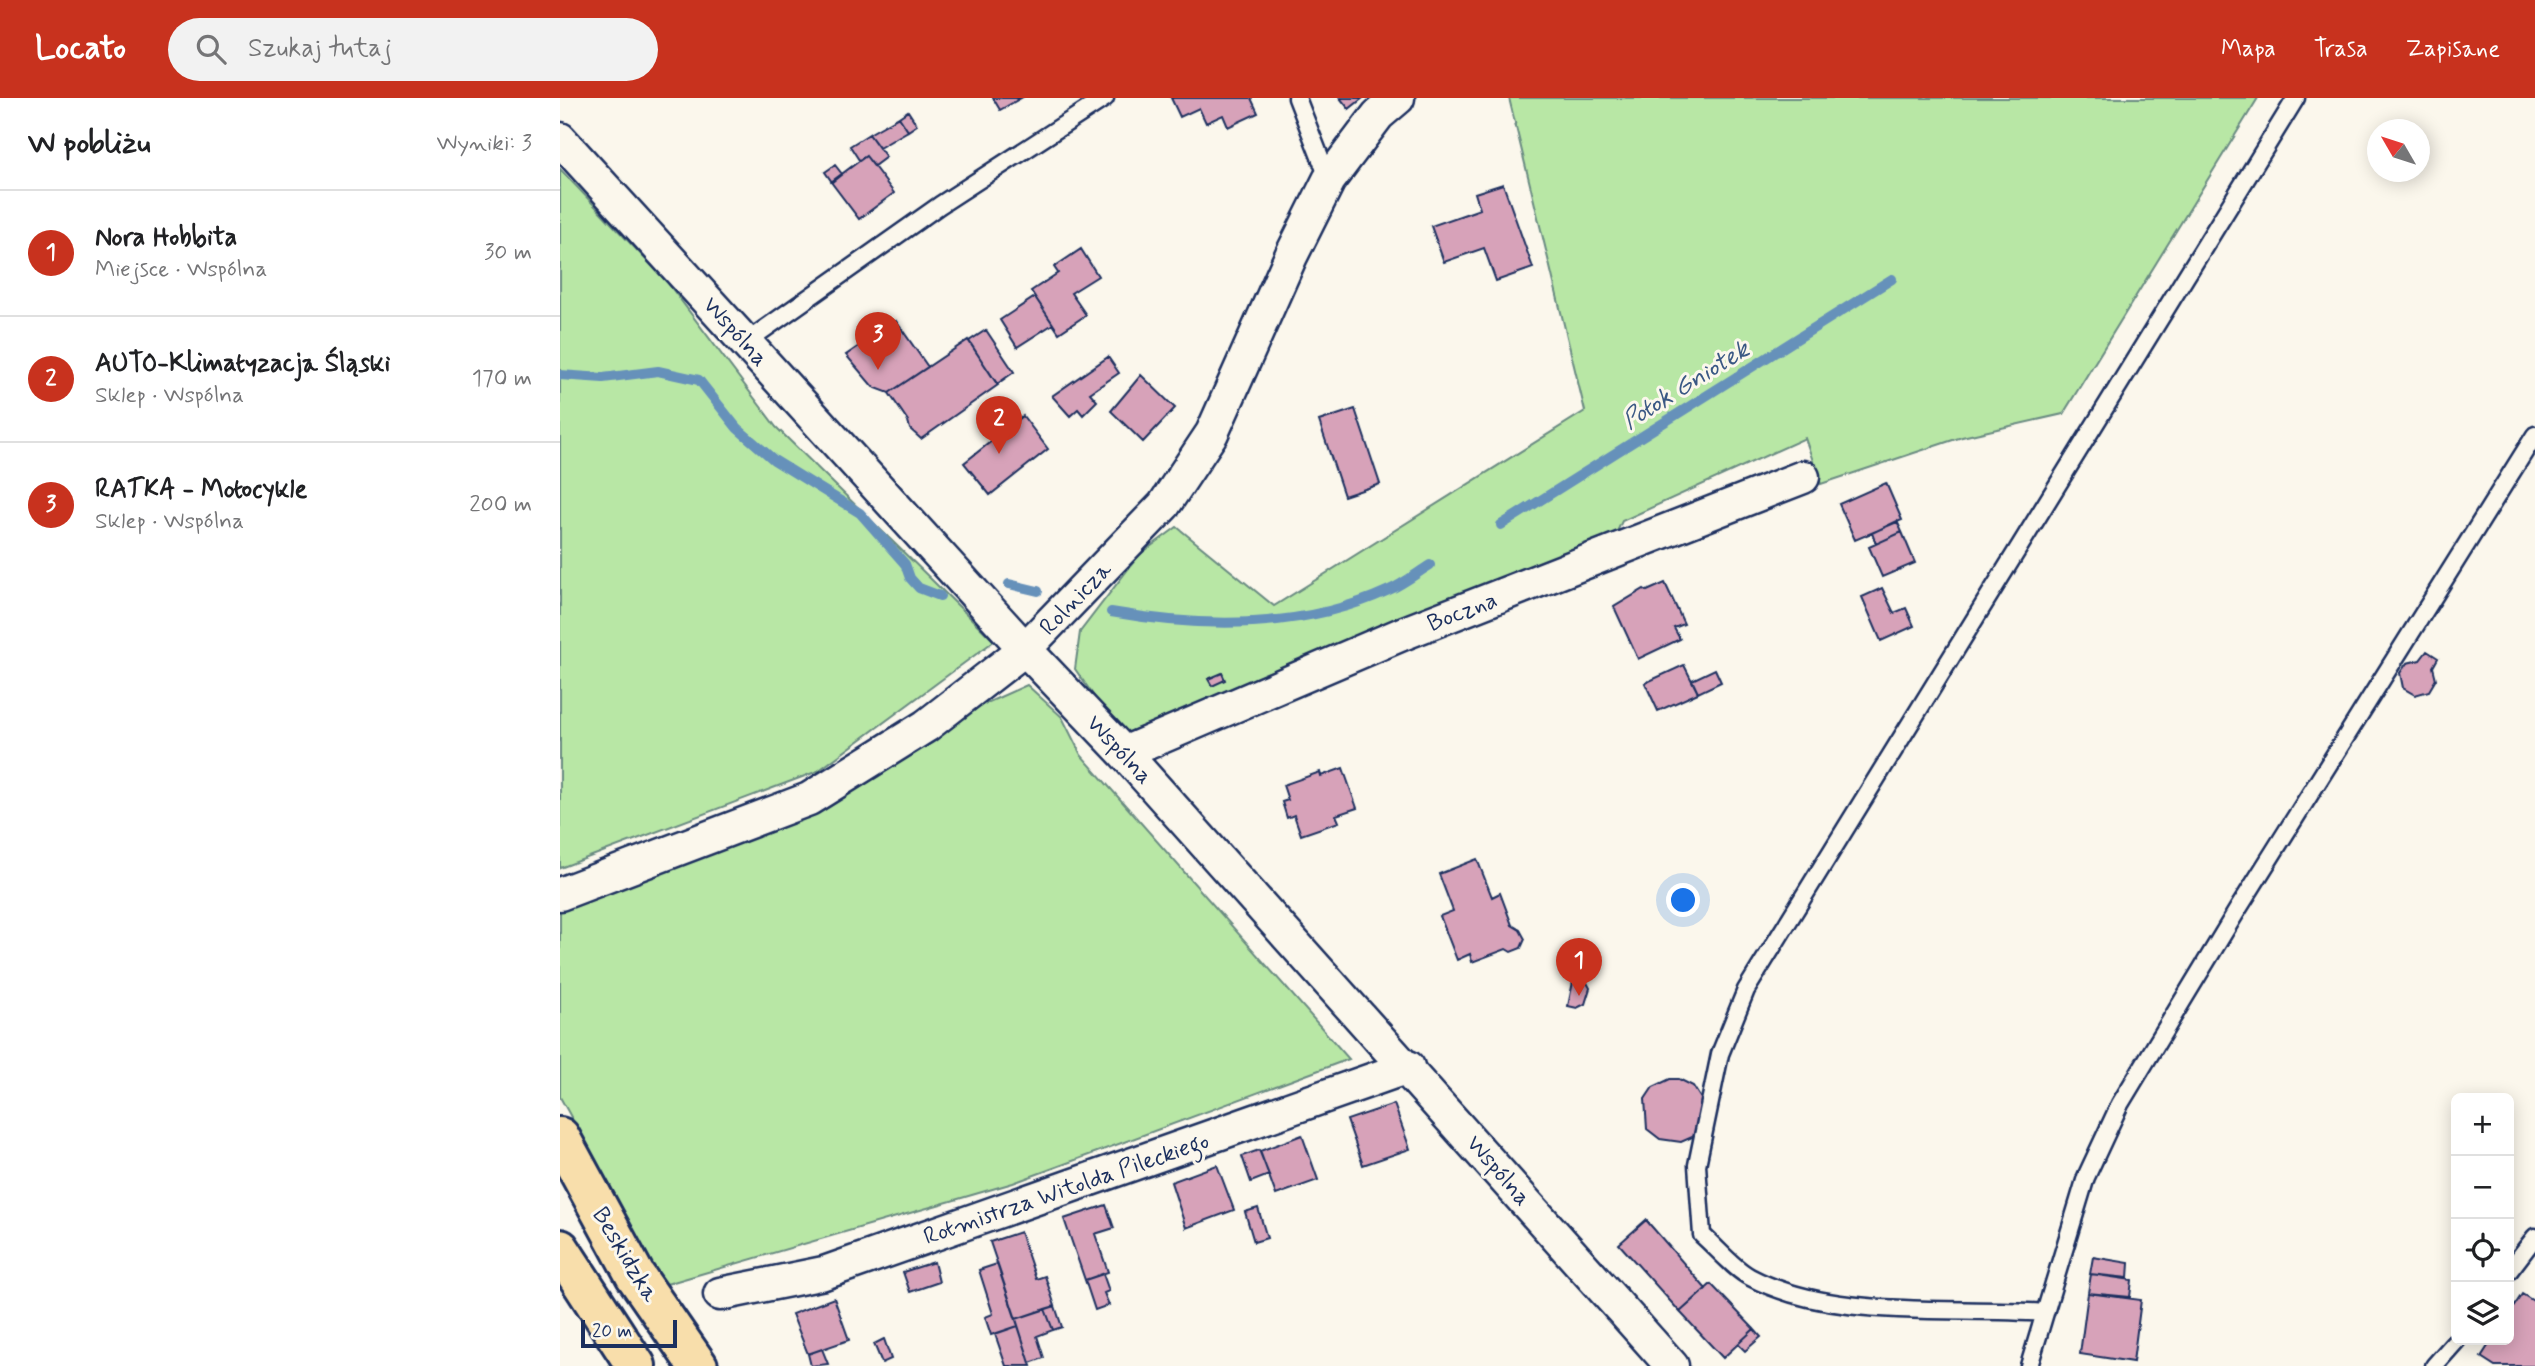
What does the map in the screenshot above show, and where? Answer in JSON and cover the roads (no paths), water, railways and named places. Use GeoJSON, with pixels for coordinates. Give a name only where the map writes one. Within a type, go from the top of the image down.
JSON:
{"type":"FeatureCollection","features":[{"type":"Feature","properties":{"kind":"main road","name":"Beskidzka"},"geometry":{"type":"LineString","coordinates":[[560,1138],[635,1275],[698,1366]]}},
{"type":"Feature","properties":{"kind":"main road"},"geometry":{"type":"LineString","coordinates":[[560,1249],[636,1366]]}},
{"type":"Feature","properties":{"kind":"street","name":"Rolnicza"},"geometry":{"type":"LineString","coordinates":[[560,894],[809,799],[926,726],[1025,649],[1164,505],[1212,433],[1290,256],[1329,180],[1378,115],[1398,98]]}},
{"type":"Feature","properties":{"kind":"street","name":"Wspólna"},"geometry":{"type":"LineString","coordinates":[[560,139],[1025,649],[1124,753],[1408,1067],[1672,1366]]}},
{"type":"Feature","properties":{"kind":"street","name":"Boczna"},"geometry":{"type":"LineString","coordinates":[[1124,753],[1402,634],[1803,477]]}},
{"type":"Feature","properties":{"kind":"street","name":"Rotmistrza Witolda Pileckiego"},"geometry":{"type":"LineString","coordinates":[[720,1294],[824,1273],[1408,1067]]}},
{"type":"Feature","properties":{"kind":"lane"},"geometry":{"type":"LineString","coordinates":[[746,342],[940,205],[1105,98]]}},
{"type":"Feature","properties":{"kind":"lane"},"geometry":{"type":"LineString","coordinates":[[1297,98],[1329,180]]}},
{"type":"Feature","properties":{"kind":"lane"},"geometry":{"type":"LineString","coordinates":[[2045,1313],[1878,1307],[1806,1297],[1749,1277],[1702,1235],[1697,1165],[1720,1054],[1746,990],[2296,98]]}},
{"type":"Feature","properties":{"kind":"lane"},"geometry":{"type":"LineString","coordinates":[[2029,1366],[2085,1177],[2120,1104],[2280,841],[2535,435]]}},
{"type":"Feature","properties":{"kind":"lane"},"geometry":{"type":"LineString","coordinates":[[2514,1264],[2535,1237]]}},
{"type":"Feature","properties":{"kind":"lane"},"geometry":{"type":"LineString","coordinates":[[2434,1366],[2453,1345]]}},
{"type":"Feature","properties":{"kind":"waterway","name":"Potok Gniotek"},"geometry":{"type":"LineString","coordinates":[[1501,525],[1892,279]]}},
{"type":"Feature","properties":{"kind":"waterway","name":"Potok Gniotek"},"geometry":{"type":"LineString","coordinates":[[560,375],[603,378],[658,371],[699,380],[737,428],[774,460],[860,513],[905,564],[910,578],[919,588],[940,596]]}},
{"type":"Feature","properties":{"kind":"waterway","name":"Potok Gniotek"},"geometry":{"type":"LineString","coordinates":[[1111,612],[1216,623],[1287,619],[1356,603],[1394,588],[1430,565]]}},
{"type":"Feature","properties":{"kind":"waterway","name":"Potok Gniotek"},"geometry":{"type":"LineString","coordinates":[[1009,584],[1038,591]]}},
{"type":"Feature","properties":{"kind":"place","name":"RATKA - Motocykle"},"geometry":{"type":"Point","coordinates":[878,370]}},
{"type":"Feature","properties":{"kind":"place","name":"AUTO-Klimatyzacja Śląski"},"geometry":{"type":"Point","coordinates":[999,454]}},
{"type":"Feature","properties":{"kind":"place","name":"Nora Hobbita"},"geometry":{"type":"Point","coordinates":[1579,996]}}]}
